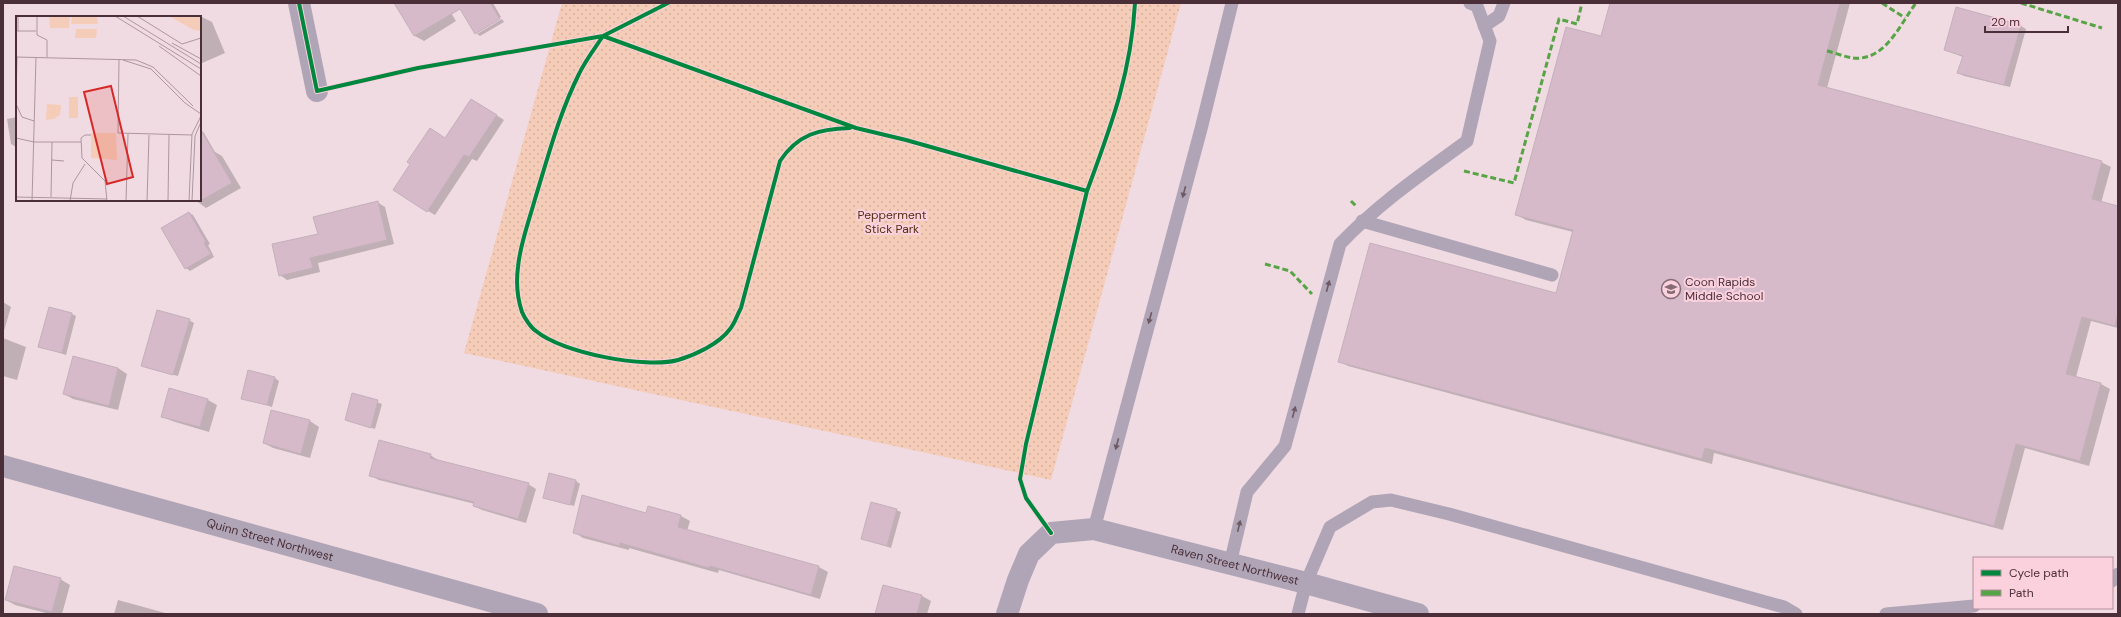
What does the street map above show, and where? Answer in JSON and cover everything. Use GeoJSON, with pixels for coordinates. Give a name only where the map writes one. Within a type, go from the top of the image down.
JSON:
{"type":"FeatureCollection","features":[{"type":"Feature","properties":{"kind":"street"},"geometry":{"type":"LineString","coordinates":[[299,3],[317,91]]}},
{"type":"Feature","properties":{"kind":"street","name":"Quinn Street Northwest"},"geometry":{"type":"LineString","coordinates":[[3,466],[537,614]]}},
{"type":"Feature","properties":{"kind":"street","name":"Raven Street Northwest"},"geometry":{"type":"LineString","coordinates":[[1007,614],[1018,580],[1029,554],[1051,533],[1094,529],[1306,583],[1418,614]]}},
{"type":"Feature","properties":{"kind":"lane"},"geometry":{"type":"LineString","coordinates":[[1094,529],[1194,155],[1232,3]]}},
{"type":"Feature","properties":{"kind":"lane"},"geometry":{"type":"LineString","coordinates":[[1230,564],[1247,492],[1285,446],[1340,244],[1362,221],[1398,191],[1468,140],[1490,41],[1477,6],[1470,3]]}},
{"type":"Feature","properties":{"kind":"lane"},"geometry":{"type":"LineString","coordinates":[[1484,26],[1498,16],[1504,3]]}},
{"type":"Feature","properties":{"kind":"lane"},"geometry":{"type":"LineString","coordinates":[[1362,221],[1552,275]]}},
{"type":"Feature","properties":{"kind":"lane"},"geometry":{"type":"LineString","coordinates":[[1298,614],[1306,583],[1330,527],[1372,502],[1391,500],[1449,514],[1784,607],[1796,614]]}},
{"type":"Feature","properties":{"kind":"lane"},"geometry":{"type":"LineString","coordinates":[[1886,614],[1973,606]]}},
{"type":"Feature","properties":{"kind":"green space","name":"Pepperment Stick Park"},"geometry":{"type":"Polygon","coordinates":[[[562,3],[1181,3],[1051,480],[464,353],[562,3]]]}},
{"type":"Feature","properties":{"kind":"building"},"geometry":{"type":"Polygon","coordinates":[[[394,3],[490,3],[500,19],[475,34],[460,9],[414,36],[394,3]]]}},
{"type":"Feature","properties":{"kind":"building","name":"Coon Rapids Middle School"},"geometry":{"type":"Polygon","coordinates":[[[1610,3],[1840,3],[1818,85],[2102,161],[2092,199],[2118,206],[2118,313],[2115,326],[2082,317],[2066,374],[2101,383],[2080,461],[2016,444],[1994,526],[1705,448],[1702,459],[1338,362],[1370,243],[1556,293],[1573,230],[1515,215],[1566,27],[1601,36],[1610,3]]]}},
{"type":"Feature","properties":{"kind":"building"},"geometry":{"type":"Polygon","coordinates":[[[1956,7],[2021,25],[2004,85],[1957,73],[1963,56],[1944,50],[1956,7]]]}},
{"type":"Feature","properties":{"kind":"building"},"geometry":{"type":"Polygon","coordinates":[[[471,99],[497,115],[469,157],[464,155],[427,212],[393,190],[410,164],[407,162],[430,128],[445,138],[471,99]]]}},
{"type":"Feature","properties":{"kind":"building"},"geometry":{"type":"Polygon","coordinates":[[[201,130],[232,183],[201,200],[201,130]]]}},
{"type":"Feature","properties":{"kind":"building"},"geometry":{"type":"Polygon","coordinates":[[[378,201],[387,240],[310,258],[313,268],[279,276],[272,244],[318,234],[313,217],[378,201]]]}},
{"type":"Feature","properties":{"kind":"building"},"geometry":{"type":"Polygon","coordinates":[[[189,212],[211,254],[185,269],[161,228],[189,212]]]}},
{"type":"Feature","properties":{"kind":"building"},"geometry":{"type":"Polygon","coordinates":[[[49,307],[72,313],[62,353],[38,347],[49,307]]]}},
{"type":"Feature","properties":{"kind":"building"},"geometry":{"type":"Polygon","coordinates":[[[157,310],[190,319],[173,375],[141,366],[157,310]]]}},
{"type":"Feature","properties":{"kind":"building"},"geometry":{"type":"Polygon","coordinates":[[[73,356],[118,368],[109,406],[63,394],[73,356]]]}},
{"type":"Feature","properties":{"kind":"building"},"geometry":{"type":"Polygon","coordinates":[[[248,370],[275,377],[267,405],[241,399],[248,370]]]}},
{"type":"Feature","properties":{"kind":"building"},"geometry":{"type":"Polygon","coordinates":[[[169,388],[208,399],[200,427],[161,417],[169,388]]]}},
{"type":"Feature","properties":{"kind":"building"},"geometry":{"type":"Polygon","coordinates":[[[352,393],[378,400],[371,428],[345,420],[352,393]]]}},
{"type":"Feature","properties":{"kind":"building"},"geometry":{"type":"Polygon","coordinates":[[[271,410],[310,420],[301,454],[263,443],[271,410]]]}},
{"type":"Feature","properties":{"kind":"building"},"geometry":{"type":"Polygon","coordinates":[[[379,440],[431,454],[430,458],[529,483],[518,519],[473,506],[474,502],[369,476],[379,440]]]}},
{"type":"Feature","properties":{"kind":"building"},"geometry":{"type":"Polygon","coordinates":[[[549,473],[576,480],[570,505],[543,498],[549,473]]]}},
{"type":"Feature","properties":{"kind":"building"},"geometry":{"type":"Polygon","coordinates":[[[582,495],[646,513],[648,506],[681,515],[678,527],[819,566],[811,595],[710,566],[709,568],[620,543],[620,546],[573,533],[582,495]]]}},
{"type":"Feature","properties":{"kind":"building"},"geometry":{"type":"Polygon","coordinates":[[[871,502],[897,509],[887,546],[861,539],[871,502]]]}},
{"type":"Feature","properties":{"kind":"building"},"geometry":{"type":"Polygon","coordinates":[[[14,566],[61,578],[52,612],[5,600],[14,566]]]}},
{"type":"Feature","properties":{"kind":"building"},"geometry":{"type":"Polygon","coordinates":[[[883,585],[922,595],[917,614],[875,614],[883,585]]]}},
{"type":"Feature","properties":{"kind":"marked path"},"geometry":{"type":"LineString","coordinates":[[1464,171],[1514,183],[1559,19],[1577,24],[1582,3]]}},
{"type":"Feature","properties":{"kind":"marked path"},"geometry":{"type":"LineString","coordinates":[[1882,3],[1905,18]]}},
{"type":"Feature","properties":{"kind":"marked path"},"geometry":{"type":"LineString","coordinates":[[1827,51],[1853,58],[1870,56],[1879,51],[1893,37],[1916,3]]}},
{"type":"Feature","properties":{"kind":"marked path"},"geometry":{"type":"LineString","coordinates":[[2021,3],[2102,28]]}},
{"type":"Feature","properties":{"kind":"marked path"},"geometry":{"type":"LineString","coordinates":[[1351,201],[1357,207]]}},
{"type":"Feature","properties":{"kind":"marked path"},"geometry":{"type":"LineString","coordinates":[[1265,264],[1290,271],[1312,294]]}},
{"type":"Feature","properties":{"kind":"cycle path"},"geometry":{"type":"LineString","coordinates":[[299,3],[317,91],[418,68],[603,36],[668,3]]}},
{"type":"Feature","properties":{"kind":"cycle path"},"geometry":{"type":"LineString","coordinates":[[1087,191],[1112,122],[1124,77],[1133,29],[1135,3]]}},
{"type":"Feature","properties":{"kind":"cycle path"},"geometry":{"type":"LineString","coordinates":[[603,36],[856,128],[906,140],[1087,191],[1026,444],[1020,479],[1026,498],[1051,533]]}},
{"type":"Feature","properties":{"kind":"cycle path"},"geometry":{"type":"LineString","coordinates":[[603,36],[581,69],[566,104],[554,136],[519,258],[517,290],[523,314],[534,330],[548,339],[565,346],[584,352],[626,361],[664,362],[678,360],[692,355],[720,339],[732,327],[741,308],[780,161],[794,145],[810,135],[829,130],[850,128]]}},
{"type":"Feature","properties":{"kind":"place","name":"Coon Rapids Middle School"},"geometry":{"type":"Point","coordinates":[1671,289]}}]}
